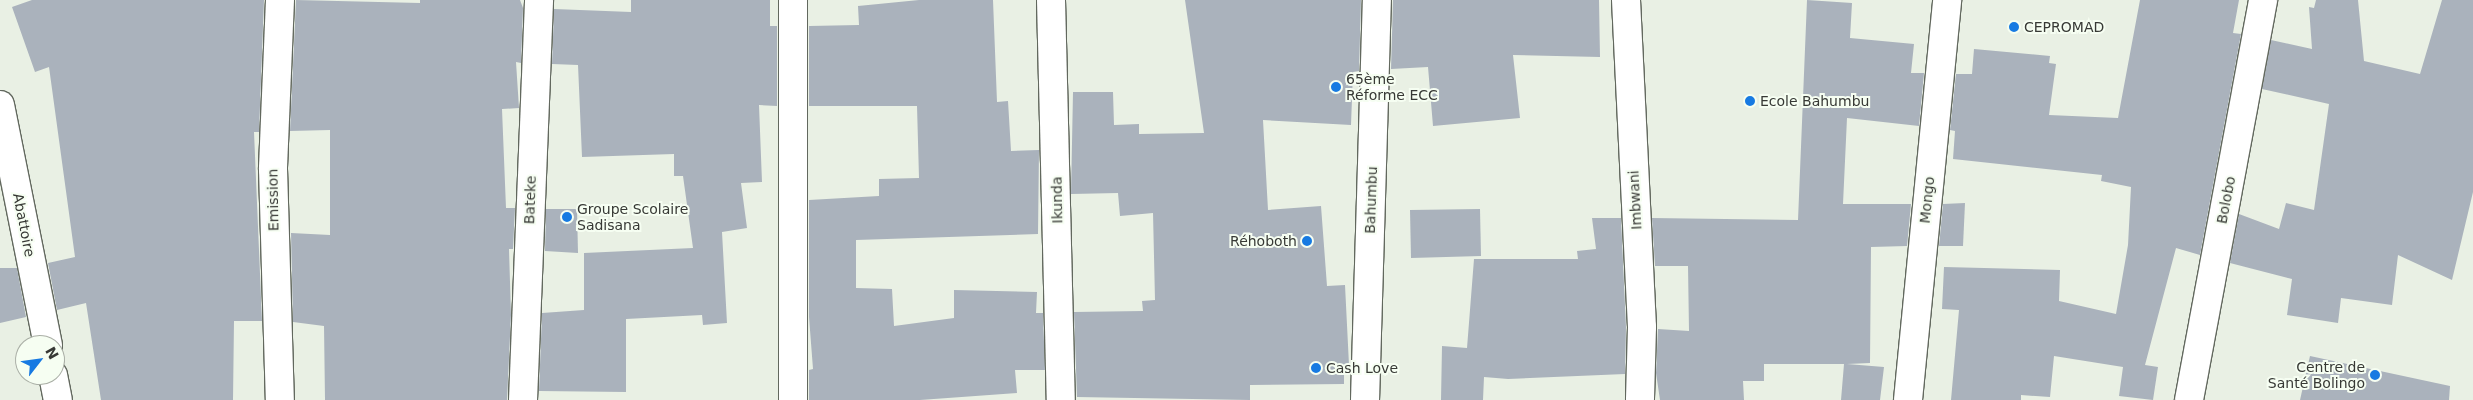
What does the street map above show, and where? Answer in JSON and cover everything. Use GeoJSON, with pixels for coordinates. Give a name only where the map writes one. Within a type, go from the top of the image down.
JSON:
{"type":"FeatureCollection","features":[{"type":"Feature","properties":{"kind":"street","name":"Emission"},"geometry":{"type":"LineString","coordinates":[[280,0],[273,169],[280,400]]}},
{"type":"Feature","properties":{"kind":"street","name":"Bateke"},"geometry":{"type":"LineString","coordinates":[[523,400],[539,0]]}},
{"type":"Feature","properties":{"kind":"street"},"geometry":{"type":"LineString","coordinates":[[792,0],[793,400]]}},
{"type":"Feature","properties":{"kind":"street","name":"Ikunda"},"geometry":{"type":"LineString","coordinates":[[1051,0],[1061,400]]}},
{"type":"Feature","properties":{"kind":"street","name":"Bahumbu"},"geometry":{"type":"LineString","coordinates":[[1365,400],[1377,0]]}},
{"type":"Feature","properties":{"kind":"street","name":"Imbwani"},"geometry":{"type":"LineString","coordinates":[[1626,0],[1642,327],[1640,400]]}},
{"type":"Feature","properties":{"kind":"street","name":"Mongo"},"geometry":{"type":"LineString","coordinates":[[1908,400],[1947,0]]}},
{"type":"Feature","properties":{"kind":"street","name":"Bolobo"},"geometry":{"type":"LineString","coordinates":[[2189,400],[2263,0]]}},
{"type":"Feature","properties":{"kind":"street","name":"Abattoire"},"geometry":{"type":"LineString","coordinates":[[1,115],[46,335]]}},
{"type":"Feature","properties":{"kind":"street"},"geometry":{"type":"LineString","coordinates":[[56,385],[58,400]]}},
{"type":"Feature","properties":{"kind":"building"},"geometry":{"type":"Polygon","coordinates":[[[32,0],[264,0],[259,132],[254,132],[262,321],[234,321],[233,400],[101,400],[86,303],[57,310],[48,263],[75,257],[49,67],[35,72],[12,7],[32,0]]]}},
{"type":"Feature","properties":{"kind":"building"},"geometry":{"type":"Polygon","coordinates":[[[296,0],[420,3],[420,0],[520,0],[523,8],[521,63],[516,62],[519,108],[502,109],[506,208],[515,208],[513,249],[509,249],[511,315],[507,400],[325,400],[324,326],[293,322],[291,233],[330,235],[330,130],[290,131],[296,0]]]}},
{"type":"Feature","properties":{"kind":"building"},"geometry":{"type":"Polygon","coordinates":[[[631,0],[770,0],[770,26],[777,26],[777,106],[759,105],[762,182],[741,183],[747,228],[722,232],[727,323],[703,325],[702,315],[626,319],[626,392],[539,391],[542,313],[584,310],[584,253],[693,248],[683,176],[674,176],[674,154],[582,157],[578,65],[552,64],[554,9],[631,12],[631,0]]]}},
{"type":"Feature","properties":{"kind":"building"},"geometry":{"type":"Polygon","coordinates":[[[919,0],[993,0],[997,102],[1008,101],[1011,151],[1039,150],[1038,234],[856,240],[856,288],[892,289],[894,326],[954,318],[954,290],[1037,292],[1036,313],[1043,313],[1045,370],[1015,370],[1017,393],[920,400],[809,400],[809,370],[813,369],[809,317],[809,200],[879,196],[879,179],[919,178],[917,106],[809,106],[809,26],[859,25],[858,6],[919,0]]]}},
{"type":"Feature","properties":{"kind":"building"},"geometry":{"type":"Polygon","coordinates":[[[1185,0],[1361,0],[1359,71],[1353,72],[1351,125],[1263,120],[1268,210],[1321,206],[1327,286],[1345,285],[1349,365],[1344,365],[1344,384],[1250,385],[1250,400],[1077,397],[1074,312],[1143,311],[1142,301],[1155,300],[1153,213],[1120,216],[1118,193],[1071,194],[1073,92],[1113,92],[1114,125],[1139,124],[1139,134],[1204,133],[1185,0]]]}},
{"type":"Feature","properties":{"kind":"building"},"geometry":{"type":"Polygon","coordinates":[[[1393,0],[1599,0],[1600,57],[1513,55],[1520,118],[1433,126],[1428,67],[1391,69],[1393,0]]]}},
{"type":"Feature","properties":{"kind":"building"},"geometry":{"type":"Polygon","coordinates":[[[1807,0],[1852,3],[1850,38],[1914,44],[1911,73],[1924,73],[1919,126],[1847,118],[1843,204],[1911,204],[1907,246],[1871,247],[1870,363],[1847,364],[1884,367],[1880,400],[1841,400],[1844,364],[1764,364],[1764,381],[1743,381],[1744,400],[1660,400],[1656,373],[1658,329],[1689,331],[1688,266],[1655,266],[1652,218],[1798,220],[1807,0]]]}},
{"type":"Feature","properties":{"kind":"building"},"geometry":{"type":"Polygon","coordinates":[[[2140,0],[2239,0],[2233,33],[2241,34],[2200,255],[2176,248],[2145,365],[2158,367],[2153,400],[2119,396],[2123,367],[2054,356],[2050,397],[2021,395],[2021,400],[1951,400],[1959,310],[1942,309],[1944,267],[2060,270],[2059,301],[2116,314],[2128,245],[2131,187],[2101,181],[2102,175],[1953,159],[1955,131],[1950,130],[1956,74],[1972,74],[1974,49],[2050,56],[2049,63],[2056,64],[2049,115],[2118,118],[2140,0]]]}},
{"type":"Feature","properties":{"kind":"building"},"geometry":{"type":"Polygon","coordinates":[[[2316,0],[2358,0],[2364,61],[2420,74],[2442,0],[2473,0],[2473,192],[2452,280],[2398,255],[2392,305],[2341,298],[2338,323],[2287,315],[2292,279],[2230,263],[2239,214],[2279,229],[2286,203],[2314,210],[2329,104],[2262,89],[2271,40],[2312,49],[2309,7],[2314,8],[2316,0]]]}},
{"type":"Feature","properties":{"kind":"building"},"geometry":{"type":"Polygon","coordinates":[[[1965,203],[1963,246],[1939,246],[1943,204],[1965,203]]]}},
{"type":"Feature","properties":{"kind":"building"},"geometry":{"type":"Polygon","coordinates":[[[546,209],[577,209],[578,253],[545,251],[546,209]]]}},
{"type":"Feature","properties":{"kind":"building"},"geometry":{"type":"Polygon","coordinates":[[[1480,209],[1481,256],[1411,258],[1410,210],[1480,209]]]}},
{"type":"Feature","properties":{"kind":"building"},"geometry":{"type":"Polygon","coordinates":[[[1592,218],[1621,218],[1626,327],[1625,374],[1508,379],[1484,377],[1483,400],[1441,400],[1442,346],[1467,348],[1474,259],[1578,259],[1577,251],[1596,249],[1592,218]]]}},
{"type":"Feature","properties":{"kind":"building"},"geometry":{"type":"Polygon","coordinates":[[[0,268],[17,268],[26,317],[0,323],[0,268]]]}},
{"type":"Feature","properties":{"kind":"building"},"geometry":{"type":"Polygon","coordinates":[[[2310,356],[2450,386],[2449,400],[2300,400],[2310,356]]]}},
{"type":"Feature","properties":{"kind":"place","name":"CEPROMAD"},"geometry":{"type":"Point","coordinates":[2014,27]}},
{"type":"Feature","properties":{"kind":"place","name":"65ème Réforme ECC"},"geometry":{"type":"Point","coordinates":[1336,87]}},
{"type":"Feature","properties":{"kind":"place","name":"Ecole Bahumbu"},"geometry":{"type":"Point","coordinates":[1750,101]}},
{"type":"Feature","properties":{"kind":"place","name":"Groupe Scolaire Sadisana"},"geometry":{"type":"Point","coordinates":[567,217]}},
{"type":"Feature","properties":{"kind":"place","name":"Réhoboth"},"geometry":{"type":"Point","coordinates":[1307,241]}},
{"type":"Feature","properties":{"kind":"place","name":"Cash Love"},"geometry":{"type":"Point","coordinates":[1316,368]}},
{"type":"Feature","properties":{"kind":"place","name":"Centre de Santé Bolingo"},"geometry":{"type":"Point","coordinates":[2375,375]}}]}
